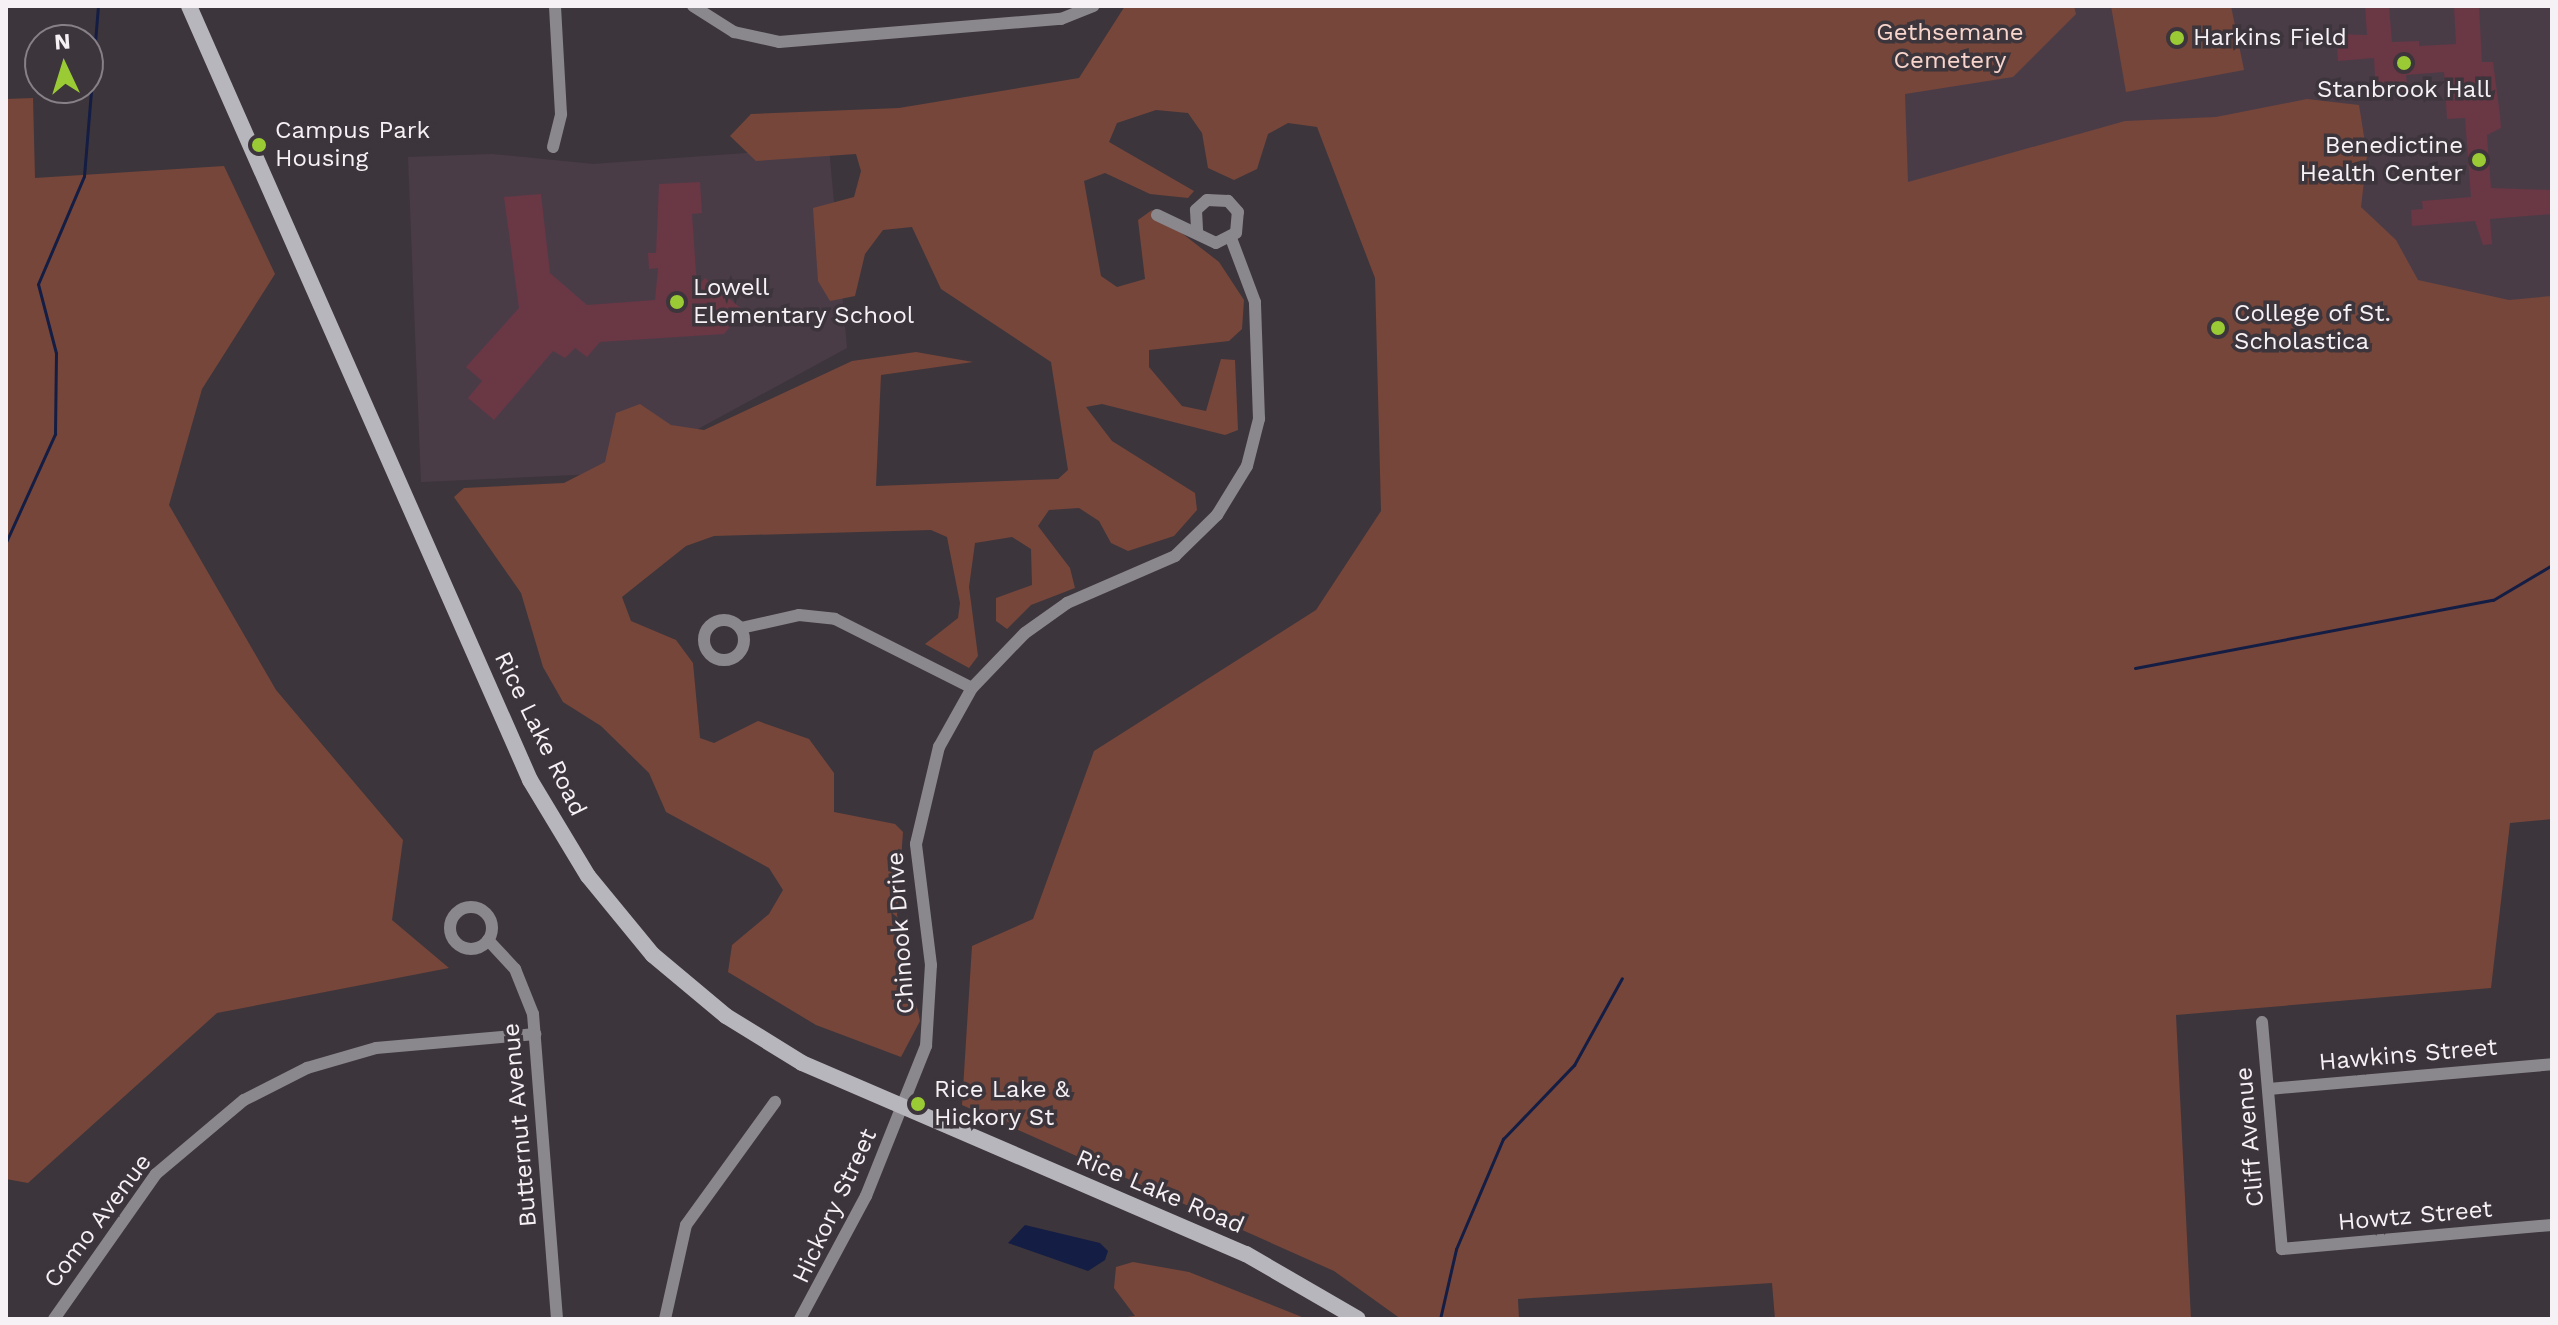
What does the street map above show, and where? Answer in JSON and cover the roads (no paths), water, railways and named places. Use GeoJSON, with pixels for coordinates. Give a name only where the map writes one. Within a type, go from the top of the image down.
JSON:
{"type":"FeatureCollection","features":[{"type":"Feature","properties":{"kind":"main road","name":"Rice Lake Road"},"geometry":{"type":"LineString","coordinates":[[189,6],[524,766],[588,876],[653,955],[726,1016],[802,1063],[1246,1254],[1358,1319]]}},
{"type":"Feature","properties":{"kind":"street"},"geometry":{"type":"LineString","coordinates":[[553,147],[561,114],[555,6]]}},
{"type":"Feature","properties":{"kind":"street"},"geometry":{"type":"LineString","coordinates":[[693,6],[734,32],[779,42],[1061,19],[1094,6]]}},
{"type":"Feature","properties":{"kind":"street","name":"Chinook Drive"},"geometry":{"type":"LineString","coordinates":[[903,1108],[932,1012],[916,881],[922,802],[939,747],[972,688],[1067,603],[1175,556],[1235,490],[1254,442],[1261,383],[1255,302],[1231,238],[1238,212],[1221,198],[1201,204],[1197,232]]}},
{"type":"Feature","properties":{"kind":"street"},"geometry":{"type":"LineString","coordinates":[[1157,215],[1216,243],[1231,238]]}},
{"type":"Feature","properties":{"kind":"street"},"geometry":{"type":"LineString","coordinates":[[741,628],[799,615],[835,619],[972,688]]}},
{"type":"Feature","properties":{"kind":"street","name":"Butternut Avenue"},"geometry":{"type":"LineString","coordinates":[[488,940],[528,993],[535,1034],[557,1319]]}},
{"type":"Feature","properties":{"kind":"street","name":"Cliff Avenue"},"geometry":{"type":"LineString","coordinates":[[2262,1022],[2282,1249]]}},
{"type":"Feature","properties":{"kind":"street","name":"Como Avenue"},"geometry":{"type":"LineString","coordinates":[[57,1318],[156,1174],[244,1100],[307,1068],[376,1048],[535,1034]]}},
{"type":"Feature","properties":{"kind":"street","name":"Hawkins Street"},"geometry":{"type":"LineString","coordinates":[[2269,1089],[2552,1064]]}},
{"type":"Feature","properties":{"kind":"street"},"geometry":{"type":"LineString","coordinates":[[665,1319],[686,1225],[775,1102]]}},
{"type":"Feature","properties":{"kind":"street","name":"Hickory Street"},"geometry":{"type":"LineString","coordinates":[[800,1319],[814,1304],[903,1108]]}},
{"type":"Feature","properties":{"kind":"street","name":"Howtz Street"},"geometry":{"type":"LineString","coordinates":[[2282,1249],[2552,1225]]}},
{"type":"Feature","properties":{"kind":"water"},"geometry":{"type":"Polygon","coordinates":[[[1025,1225],[1100,1243],[1108,1251],[1105,1260],[1088,1271],[1008,1243],[1025,1225]]]}},
{"type":"Feature","properties":{"kind":"waterway"},"geometry":{"type":"LineString","coordinates":[[6,542],[55,434],[56,353],[38,284],[84,176],[98,6]]}},
{"type":"Feature","properties":{"kind":"waterway"},"geometry":{"type":"LineString","coordinates":[[2135,668],[2493,600],[2552,565]]}},
{"type":"Feature","properties":{"kind":"waterway"},"geometry":{"type":"LineString","coordinates":[[1440,1319],[1456,1249],[1503,1139],[1574,1065],[1622,978]]}},
{"type":"Feature","properties":{"kind":"place","name":"Harkins Field"},"geometry":{"type":"Point","coordinates":[2177,38]}},
{"type":"Feature","properties":{"kind":"place","name":"Stanbrook Hall"},"geometry":{"type":"Point","coordinates":[2404,63]}},
{"type":"Feature","properties":{"kind":"place","name":"Campus Park Housing"},"geometry":{"type":"Point","coordinates":[259,145]}},
{"type":"Feature","properties":{"kind":"place","name":"Benedictine Health Center"},"geometry":{"type":"Point","coordinates":[2479,160]}},
{"type":"Feature","properties":{"kind":"place","name":"Lowell Elementary School"},"geometry":{"type":"Point","coordinates":[677,302]}},
{"type":"Feature","properties":{"kind":"place","name":"College of St. Scholastica"},"geometry":{"type":"Point","coordinates":[2218,328]}},
{"type":"Feature","properties":{"kind":"place","name":"Rice Lake & Hickory St"},"geometry":{"type":"Point","coordinates":[918,1104]}},
{"type":"Feature","properties":{"kind":"park label","name":"Gethsemane Cemetery"},"geometry":{"type":"Point","coordinates":[1950,47]}}]}
